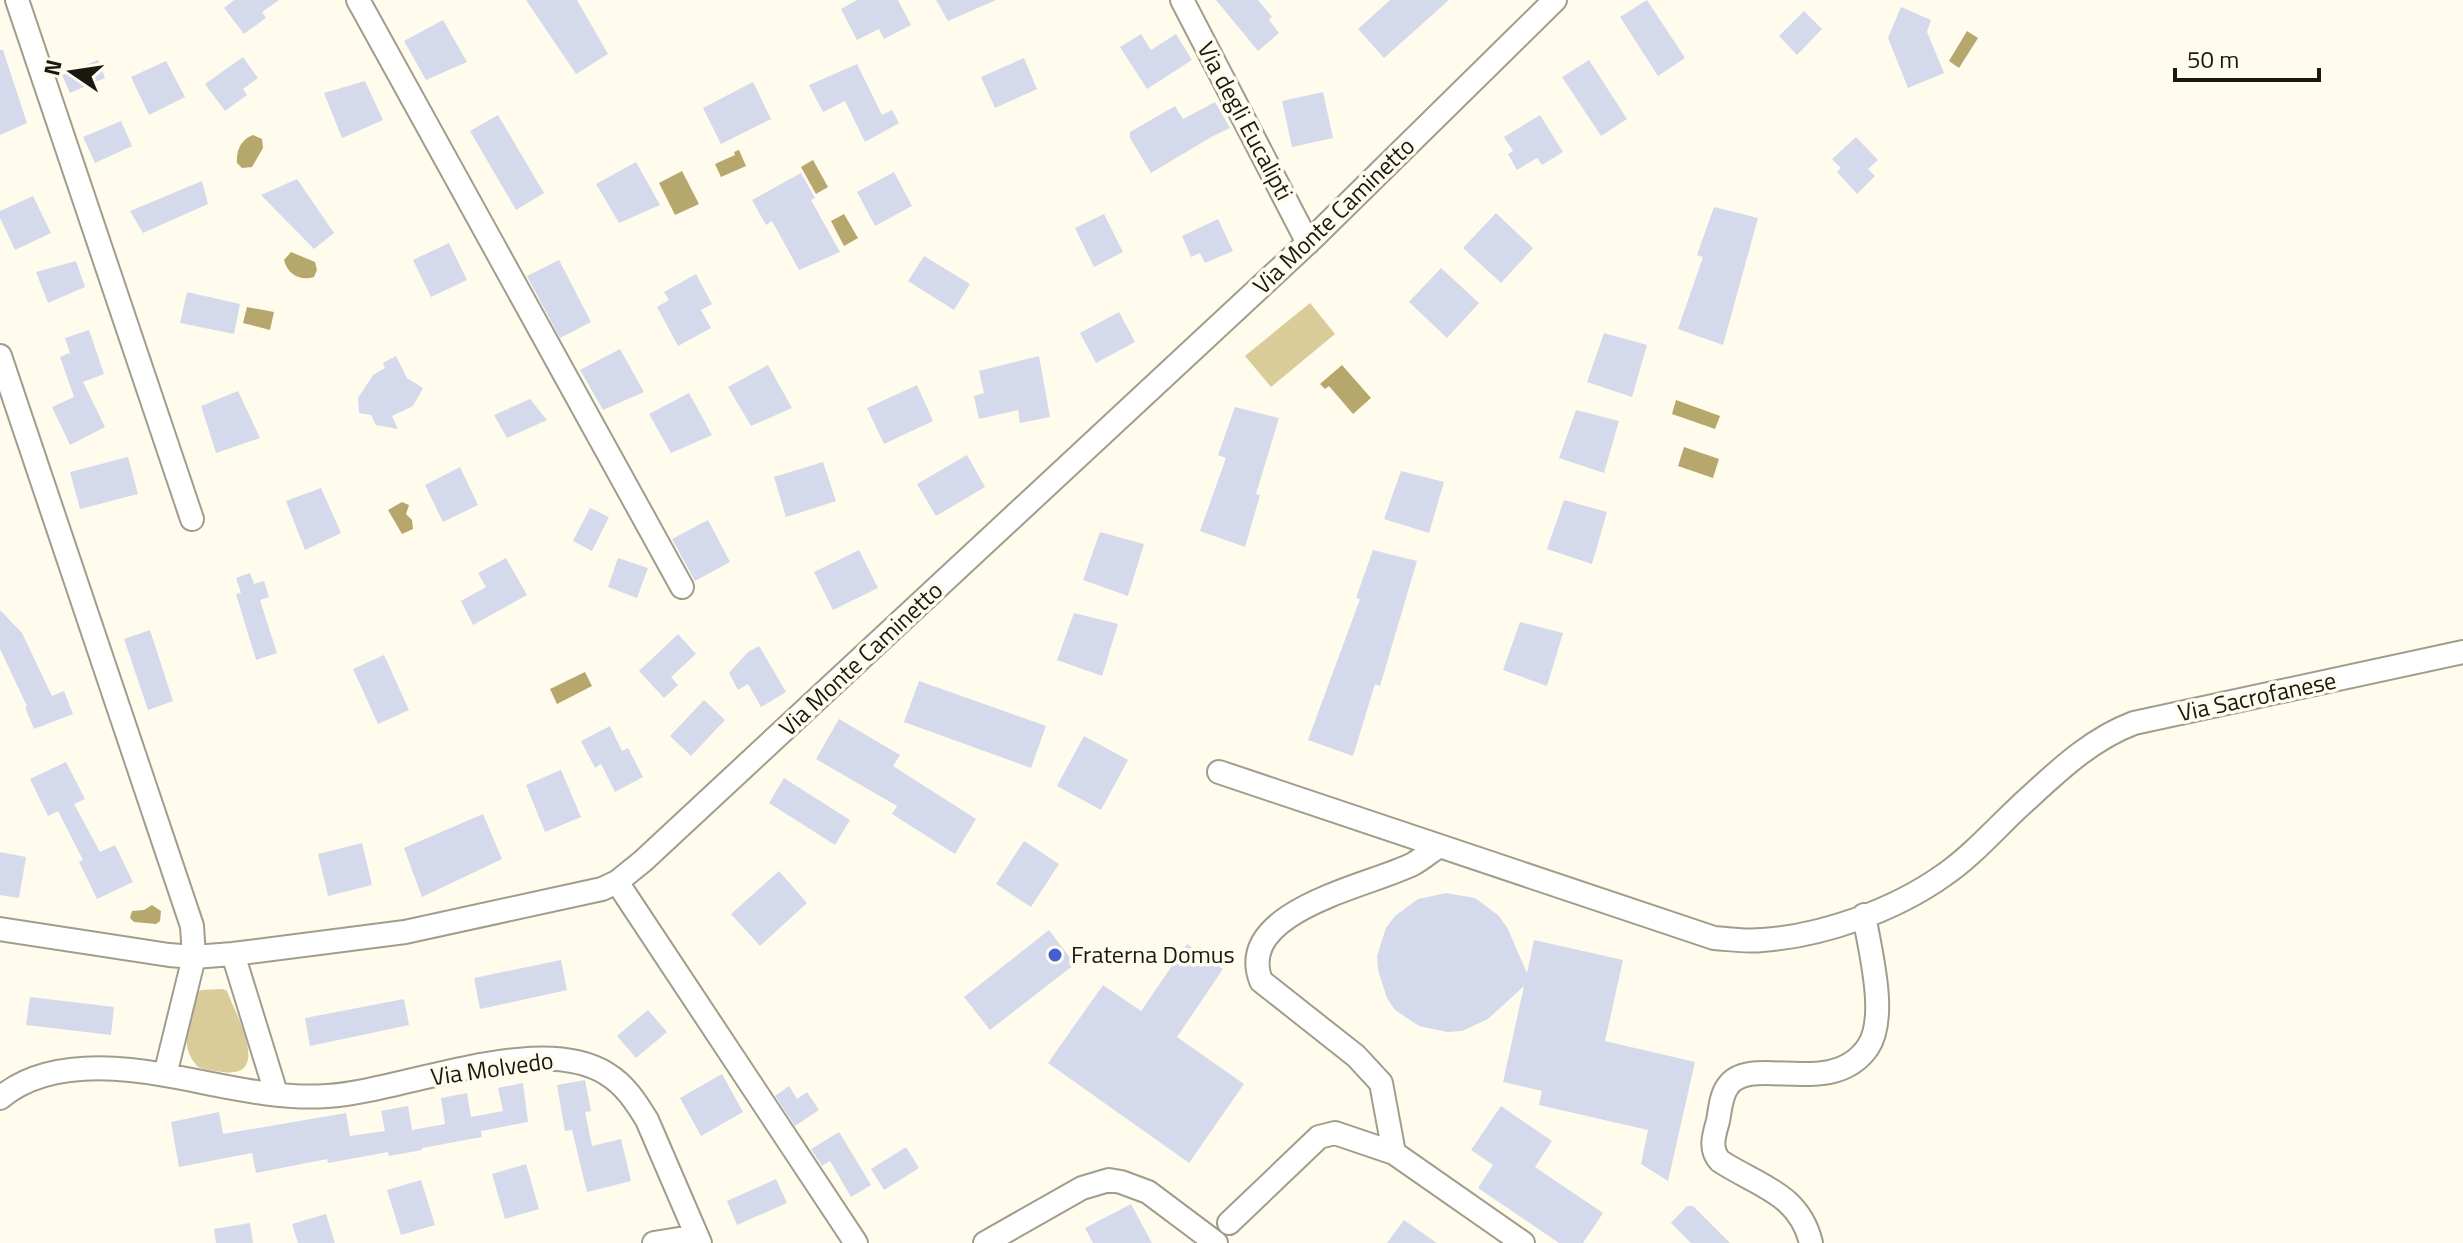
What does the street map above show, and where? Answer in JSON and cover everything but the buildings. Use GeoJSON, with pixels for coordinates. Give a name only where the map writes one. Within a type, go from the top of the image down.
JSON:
{"type":"FeatureCollection","features":[{"type":"Feature","properties":{"kind":"street"},"geometry":{"type":"LineString","coordinates":[[17,0],[192,519]]}},
{"type":"Feature","properties":{"kind":"street"},"geometry":{"type":"LineString","coordinates":[[358,0],[682,587]]}},
{"type":"Feature","properties":{"kind":"street","name":"Via degli Eucalipti"},"geometry":{"type":"LineString","coordinates":[[1182,0],[1308,243]]}},
{"type":"Feature","properties":{"kind":"street","name":"Via Monte Caminetto"},"geometry":{"type":"LineString","coordinates":[[0,929],[194,957],[405,932],[584,894],[617,882],[1308,243],[1555,0]]}},
{"type":"Feature","properties":{"kind":"street"},"geometry":{"type":"LineString","coordinates":[[0,356],[192,926],[194,957],[165,1075]]}},
{"type":"Feature","properties":{"kind":"street","name":"Via Sacrofanese"},"geometry":{"type":"LineString","coordinates":[[1219,772],[1714,938],[1759,941],[1799,936],[1883,910],[1946,874],[2062,768],[2115,730],[2134,723],[2463,652]]}},
{"type":"Feature","properties":{"kind":"street"},"geometry":{"type":"LineString","coordinates":[[1394,1153],[1381,1083],[1356,1056],[1261,981],[1255,966],[1265,938],[1294,911],[1414,864],[1439,846]]}},
{"type":"Feature","properties":{"kind":"street"},"geometry":{"type":"LineString","coordinates":[[617,882],[856,1243]]}},
{"type":"Feature","properties":{"kind":"street"},"geometry":{"type":"LineString","coordinates":[[1811,1243],[1803,1220],[1790,1204],[1720,1161],[1713,1142],[1724,1092],[1732,1081],[1747,1074],[1836,1071],[1851,1064],[1869,1045],[1876,1024],[1877,1001],[1864,915]]}},
{"type":"Feature","properties":{"kind":"street"},"geometry":{"type":"LineString","coordinates":[[233,954],[276,1093]]}},
{"type":"Feature","properties":{"kind":"street","name":"Via Molvedo"},"geometry":{"type":"LineString","coordinates":[[0,1098],[23,1082],[52,1072],[119,1069],[309,1097],[344,1095],[518,1060],[561,1058],[586,1064],[609,1075],[636,1101],[698,1239]]}},
{"type":"Feature","properties":{"kind":"street"},"geometry":{"type":"LineString","coordinates":[[1229,1223],[1319,1137],[1335,1133],[1394,1153],[1523,1243]]}},
{"type":"Feature","properties":{"kind":"street"},"geometry":{"type":"LineString","coordinates":[[985,1243],[1082,1188],[1109,1180],[1148,1192],[1216,1243]]}},
{"type":"Feature","properties":{"kind":"street"},"geometry":{"type":"LineString","coordinates":[[654,1243],[698,1239]]}},
{"type":"Feature","properties":{"kind":"shaded area"},"geometry":{"type":"Polygon","coordinates":[[[1967,31],[1978,38],[1959,68],[1949,61],[1967,31]]]}},
{"type":"Feature","properties":{"kind":"shaded area"},"geometry":{"type":"Polygon","coordinates":[[[253,135],[262,139],[263,148],[252,167],[242,168],[237,163],[238,150],[245,139],[253,135]]]}},
{"type":"Feature","properties":{"kind":"shaded area"},"geometry":{"type":"Polygon","coordinates":[[[739,150],[746,166],[721,177],[715,164],[739,150]]]}},
{"type":"Feature","properties":{"kind":"shaded area"},"geometry":{"type":"Polygon","coordinates":[[[813,160],[828,187],[816,194],[801,167],[813,160]]]}},
{"type":"Feature","properties":{"kind":"shaded area"},"geometry":{"type":"Polygon","coordinates":[[[682,171],[699,204],[675,215],[659,183],[682,171]]]}},
{"type":"Feature","properties":{"kind":"shaded area"},"geometry":{"type":"Polygon","coordinates":[[[844,214],[858,238],[844,246],[831,221],[844,214]]]}},
{"type":"Feature","properties":{"kind":"shaded area"},"geometry":{"type":"Polygon","coordinates":[[[291,252],[315,262],[317,270],[314,277],[299,277],[292,273],[284,260],[291,252]]]}},
{"type":"Feature","properties":{"kind":"shaded area"},"geometry":{"type":"Polygon","coordinates":[[[1310,303],[1335,334],[1271,387],[1245,356],[1310,303]]]}},
{"type":"Feature","properties":{"kind":"shaded area"},"geometry":{"type":"Polygon","coordinates":[[[247,307],[274,312],[270,330],[243,323],[247,307]]]}},
{"type":"Feature","properties":{"kind":"shaded area"},"geometry":{"type":"Polygon","coordinates":[[[1342,365],[1371,398],[1353,414],[1329,386],[1325,389],[1320,384],[1342,365]]]}},
{"type":"Feature","properties":{"kind":"shaded area"},"geometry":{"type":"Polygon","coordinates":[[[1676,400],[1720,416],[1715,429],[1672,414],[1676,400]]]}},
{"type":"Feature","properties":{"kind":"shaded area"},"geometry":{"type":"Polygon","coordinates":[[[1684,447],[1719,459],[1713,478],[1678,466],[1684,447]]]}},
{"type":"Feature","properties":{"kind":"shaded area"},"geometry":{"type":"Polygon","coordinates":[[[402,502],[409,505],[406,514],[412,520],[413,529],[402,534],[388,510],[402,502]]]}},
{"type":"Feature","properties":{"kind":"shaded area"},"geometry":{"type":"Polygon","coordinates":[[[585,672],[592,686],[557,704],[550,689],[585,672]]]}},
{"type":"Feature","properties":{"kind":"shaded area"},"geometry":{"type":"Polygon","coordinates":[[[152,905],[161,911],[160,921],[156,924],[134,922],[130,918],[132,911],[144,910],[152,905]]]}},
{"type":"Feature","properties":{"kind":"shaded area"},"geometry":{"type":"Polygon","coordinates":[[[227,991],[247,1042],[246,1065],[238,1071],[223,1072],[198,1067],[188,1050],[187,1032],[197,993],[227,991]]]}},
{"type":"Feature","properties":{"kind":"place","name":"Fraterna Domus"},"geometry":{"type":"Point","coordinates":[1055,955]}}]}
